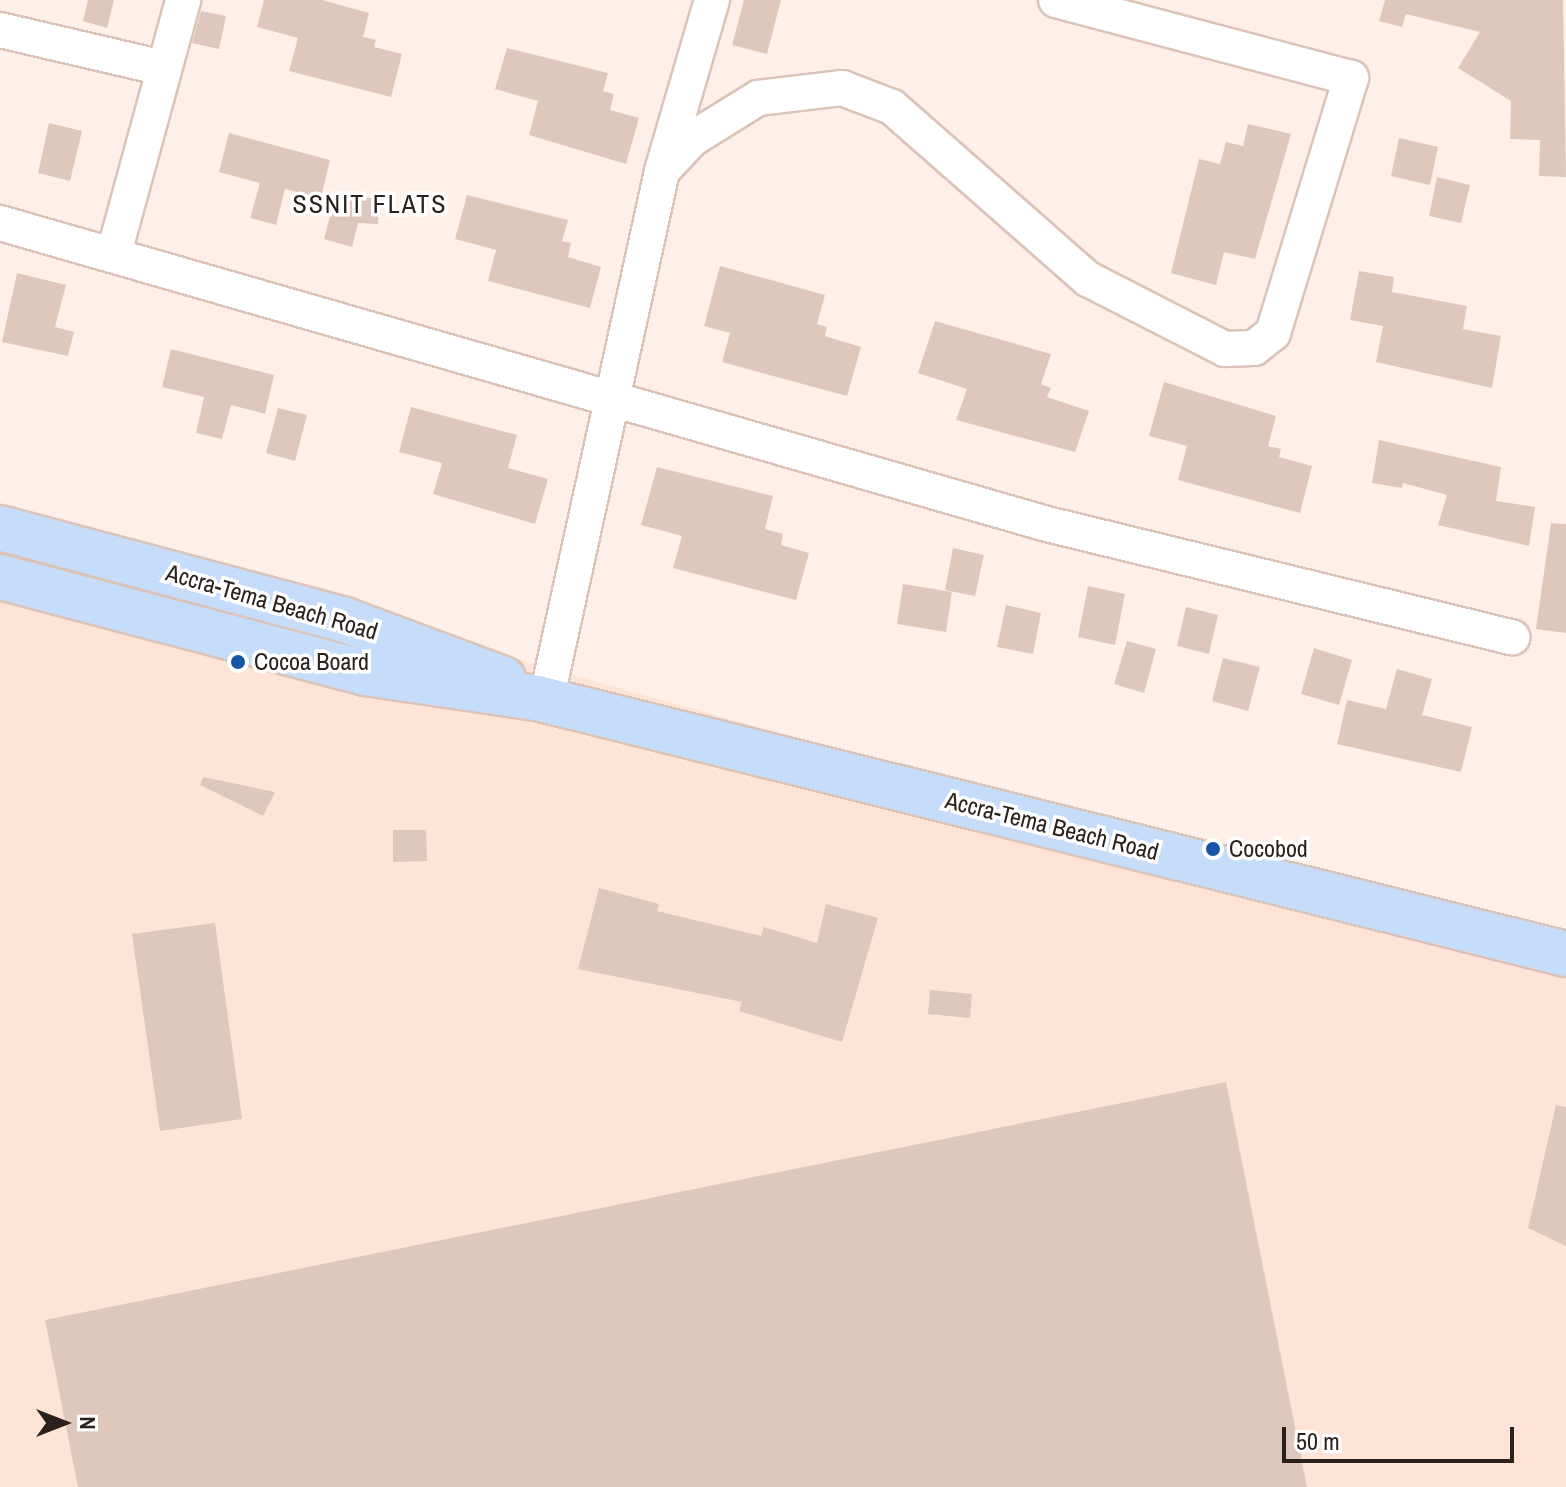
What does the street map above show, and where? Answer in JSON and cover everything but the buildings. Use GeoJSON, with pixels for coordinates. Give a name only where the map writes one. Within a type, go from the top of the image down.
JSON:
{"type":"FeatureCollection","features":[{"type":"Feature","properties":{"kind":"main road","name":"Accra-Tema Beach Road"},"geometry":{"type":"LineString","coordinates":[[0,528],[345,620],[494,674],[541,699]]}},
{"type":"Feature","properties":{"kind":"main road","name":"Accra-Tema Beach Road"},"geometry":{"type":"LineString","coordinates":[[0,577],[365,673],[541,699],[1566,954]]}},
{"type":"Feature","properties":{"kind":"street"},"geometry":{"type":"LineString","coordinates":[[114,253],[183,0]]}},
{"type":"Feature","properties":{"kind":"street"},"geometry":{"type":"LineString","coordinates":[[541,699],[613,401],[662,171],[712,0]]}},
{"type":"Feature","properties":{"kind":"street"},"geometry":{"type":"LineString","coordinates":[[662,171],[692,139],[758,98],[842,88],[892,107],[1088,279],[1225,349],[1254,348],[1273,333],[1351,78],[1056,0]]}},
{"type":"Feature","properties":{"kind":"street"},"geometry":{"type":"LineString","coordinates":[[0,30],[163,68]]}},
{"type":"Feature","properties":{"kind":"street"},"geometry":{"type":"LineString","coordinates":[[0,223],[114,253],[613,401],[1047,524],[1512,637]]}},
{"type":"Feature","properties":{"kind":"shaded area"},"geometry":{"type":"Polygon","coordinates":[[[0,514],[1566,954],[1566,1487],[0,1487],[0,514]]]}},
{"type":"Feature","properties":{"kind":"place","name":"Cocoa Board"},"geometry":{"type":"Point","coordinates":[238,662]}},
{"type":"Feature","properties":{"kind":"place","name":"Cocobod"},"geometry":{"type":"Point","coordinates":[1213,849]}},
{"type":"Feature","properties":{"kind":"district","name":"SSNIT FLATS"},"geometry":{"type":"Point","coordinates":[370,204]}}]}
